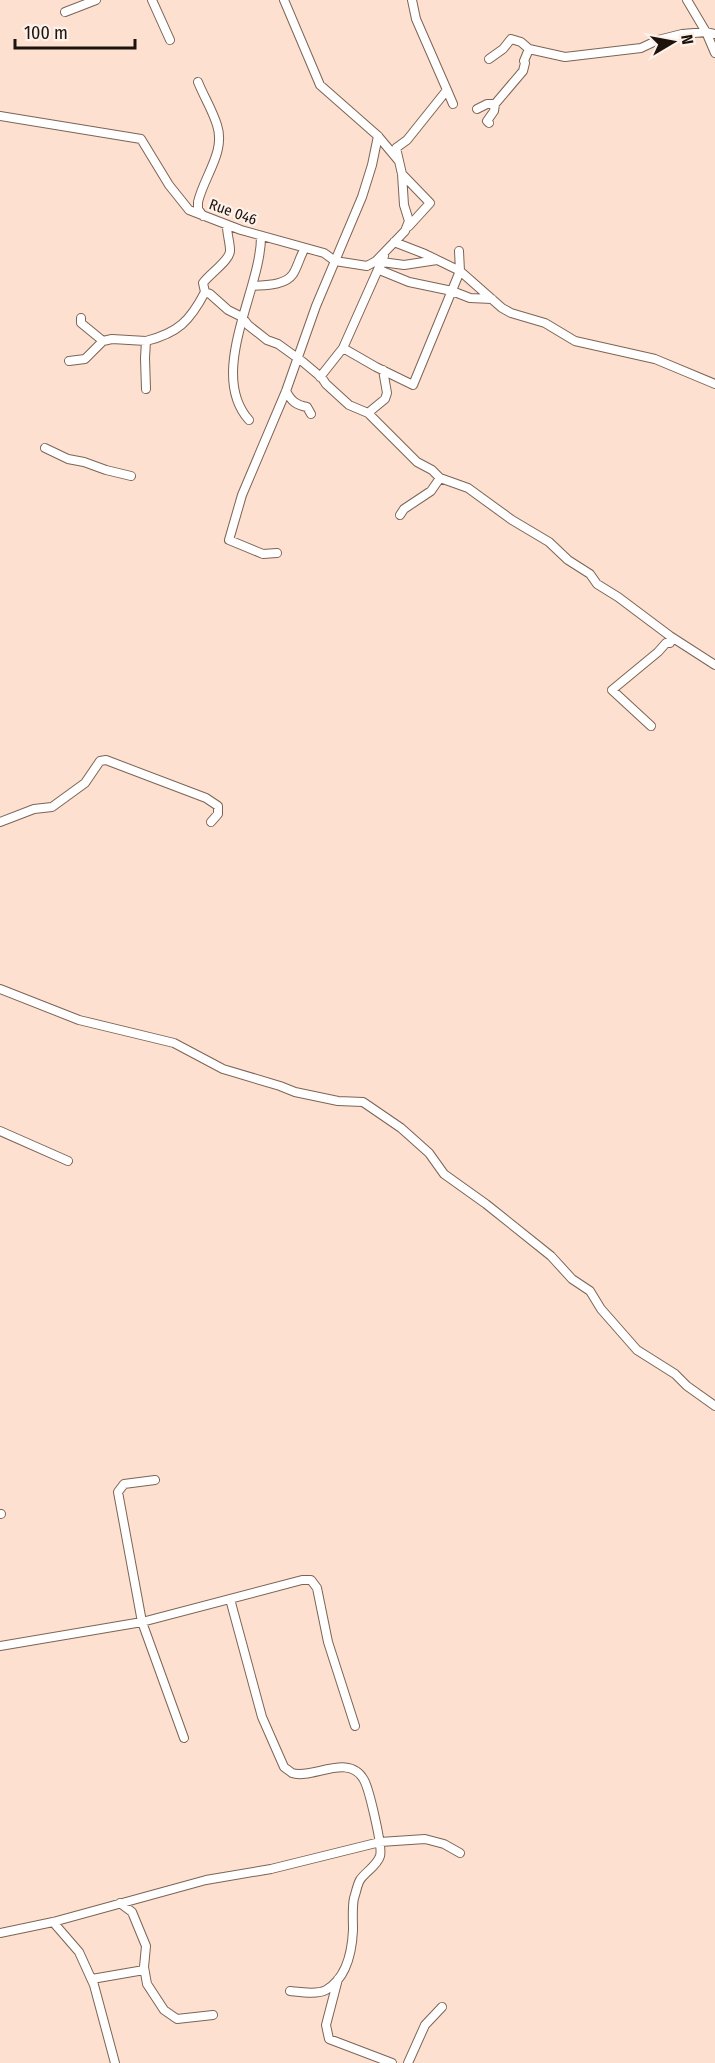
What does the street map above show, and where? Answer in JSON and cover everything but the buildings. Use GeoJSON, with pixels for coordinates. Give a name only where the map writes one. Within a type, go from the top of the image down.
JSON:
{"type":"FeatureCollection","features":[{"type":"Feature","properties":{"kind":"street"},"geometry":{"type":"LineString","coordinates":[[65,12],[96,0]]}},
{"type":"Feature","properties":{"kind":"street"},"geometry":{"type":"LineString","coordinates":[[152,0],[170,40]]}},
{"type":"Feature","properties":{"kind":"street"},"geometry":{"type":"LineString","coordinates":[[284,0],[320,85],[378,136],[398,160]]}},
{"type":"Feature","properties":{"kind":"street"},"geometry":{"type":"LineString","coordinates":[[405,231],[409,221],[404,205],[402,174],[396,148],[449,100],[416,19],[412,0]]}},
{"type":"Feature","properties":{"kind":"street"},"geometry":{"type":"LineString","coordinates":[[687,0],[711,33],[715,54]]}},
{"type":"Feature","properties":{"kind":"street"},"geometry":{"type":"LineString","coordinates":[[489,59],[503,50],[511,39],[521,42],[529,49],[565,57],[589,56],[641,48],[658,40],[682,34],[711,33]]}},
{"type":"Feature","properties":{"kind":"street"},"geometry":{"type":"LineString","coordinates":[[489,123],[487,121],[494,111],[495,104],[523,71],[529,49]]}},
{"type":"Feature","properties":{"kind":"street"},"geometry":{"type":"LineString","coordinates":[[198,82],[217,125],[220,138],[217,154],[198,202],[198,209],[203,216]]}},
{"type":"Feature","properties":{"kind":"street"},"geometry":{"type":"LineString","coordinates":[[477,109],[487,104],[495,104]]}},
{"type":"Feature","properties":{"kind":"street","name":"Rue 046"},"geometry":{"type":"LineString","coordinates":[[0,116],[141,139],[169,185],[189,210],[261,237],[324,253],[335,261],[368,266],[376,261],[430,203],[402,174]]}},
{"type":"Feature","properties":{"kind":"street"},"geometry":{"type":"LineString","coordinates":[[277,553],[263,554],[229,540],[242,495],[286,391],[316,306],[362,197],[378,136]]}},
{"type":"Feature","properties":{"kind":"street"},"geometry":{"type":"LineString","coordinates":[[69,361],[85,359],[103,341],[159,338],[178,329],[186,322],[205,292],[203,283],[231,250],[227,237],[227,226]]}},
{"type":"Feature","properties":{"kind":"street"},"geometry":{"type":"LineString","coordinates":[[249,420],[235,397],[234,359],[242,317],[260,257],[261,237]]}},
{"type":"Feature","properties":{"kind":"street"},"geometry":{"type":"LineString","coordinates":[[394,242],[460,271],[511,313],[545,323],[575,341],[655,359],[715,384]]}},
{"type":"Feature","properties":{"kind":"street"},"geometry":{"type":"LineString","coordinates":[[252,286],[271,285],[288,280],[294,273],[298,259],[305,248]]}},
{"type":"Feature","properties":{"kind":"street"},"geometry":{"type":"LineString","coordinates":[[320,377],[343,348],[386,250]]}},
{"type":"Feature","properties":{"kind":"street"},"geometry":{"type":"LineString","coordinates":[[343,348],[413,385],[460,271],[459,251]]}},
{"type":"Feature","properties":{"kind":"street"},"geometry":{"type":"LineString","coordinates":[[380,265],[404,266],[438,260]]}},
{"type":"Feature","properties":{"kind":"street"},"geometry":{"type":"LineString","coordinates":[[380,265],[382,272],[409,282],[452,291],[470,298],[492,299]]}},
{"type":"Feature","properties":{"kind":"street"},"geometry":{"type":"LineString","coordinates":[[205,292],[228,310],[242,317],[267,340],[278,344],[320,377],[349,405],[368,413],[399,446],[441,478],[468,488],[512,520],[549,542],[568,560],[590,574],[597,584],[672,638],[715,665]]}},
{"type":"Feature","properties":{"kind":"street"},"geometry":{"type":"LineString","coordinates":[[81,318],[81,323],[103,341]]}},
{"type":"Feature","properties":{"kind":"street"},"geometry":{"type":"LineString","coordinates":[[146,340],[146,389]]}},
{"type":"Feature","properties":{"kind":"street"},"geometry":{"type":"LineString","coordinates":[[368,413],[385,399],[387,393],[382,370]]}},
{"type":"Feature","properties":{"kind":"street"},"geometry":{"type":"LineString","coordinates":[[286,391],[291,400],[297,405],[307,407],[311,414]]}},
{"type":"Feature","properties":{"kind":"street"},"geometry":{"type":"LineString","coordinates":[[45,448],[68,459],[131,476]]}},
{"type":"Feature","properties":{"kind":"street"},"geometry":{"type":"LineString","coordinates":[[400,515],[404,509],[431,491],[441,478]]}},
{"type":"Feature","properties":{"kind":"street"},"geometry":{"type":"LineString","coordinates":[[651,726],[612,690],[666,643],[670,643],[672,638]]}},
{"type":"Feature","properties":{"kind":"street"},"geometry":{"type":"LineString","coordinates":[[0,822],[34,809],[52,807],[85,783],[100,761],[106,760],[206,798],[218,806],[218,814],[211,822]]}},
{"type":"Feature","properties":{"kind":"street"},"geometry":{"type":"LineString","coordinates":[[0,989],[79,1020],[174,1043],[223,1069],[295,1092],[338,1101],[363,1102],[401,1128],[429,1153],[444,1174],[551,1256],[572,1279],[590,1292],[601,1309],[637,1350],[675,1374],[687,1386],[715,1406]]}},
{"type":"Feature","properties":{"kind":"street"},"geometry":{"type":"LineString","coordinates":[[0,1131],[68,1161]]}},
{"type":"Feature","properties":{"kind":"street"},"geometry":{"type":"LineString","coordinates":[[155,1480],[124,1485],[118,1492],[142,1622],[184,1737]]}},
{"type":"Feature","properties":{"kind":"street"},"geometry":{"type":"LineString","coordinates":[[0,1646],[142,1622],[302,1580],[311,1580],[316,1588],[328,1642],[355,1726]]}},
{"type":"Feature","properties":{"kind":"street"},"geometry":{"type":"LineString","coordinates":[[230,1599],[262,1717],[284,1767],[291,1773],[302,1774],[325,1768],[356,1771],[364,1780],[381,1842],[380,1857],[360,1880],[356,1891],[348,1965],[325,1991],[309,1993],[290,1991]]}},
{"type":"Feature","properties":{"kind":"street"},"geometry":{"type":"LineString","coordinates":[[0,1933],[53,1922],[206,1880],[271,1869],[381,1842],[425,1839],[444,1844],[460,1853]]}},
{"type":"Feature","properties":{"kind":"street"},"geometry":{"type":"LineString","coordinates":[[120,1903],[132,1912],[146,1946],[144,1970],[147,1984],[164,2010],[177,2019],[213,2015]]}},
{"type":"Feature","properties":{"kind":"street"},"geometry":{"type":"LineString","coordinates":[[53,1922],[79,1953],[92,1980],[115,2063]]}},
{"type":"Feature","properties":{"kind":"street"},"geometry":{"type":"LineString","coordinates":[[92,1980],[144,1970]]}},
{"type":"Feature","properties":{"kind":"street"},"geometry":{"type":"LineString","coordinates":[[338,1978],[326,2025],[329,2040],[392,2063]]}},
{"type":"Feature","properties":{"kind":"street"},"geometry":{"type":"LineString","coordinates":[[408,2063],[425,2025],[442,2007]]}}]}
